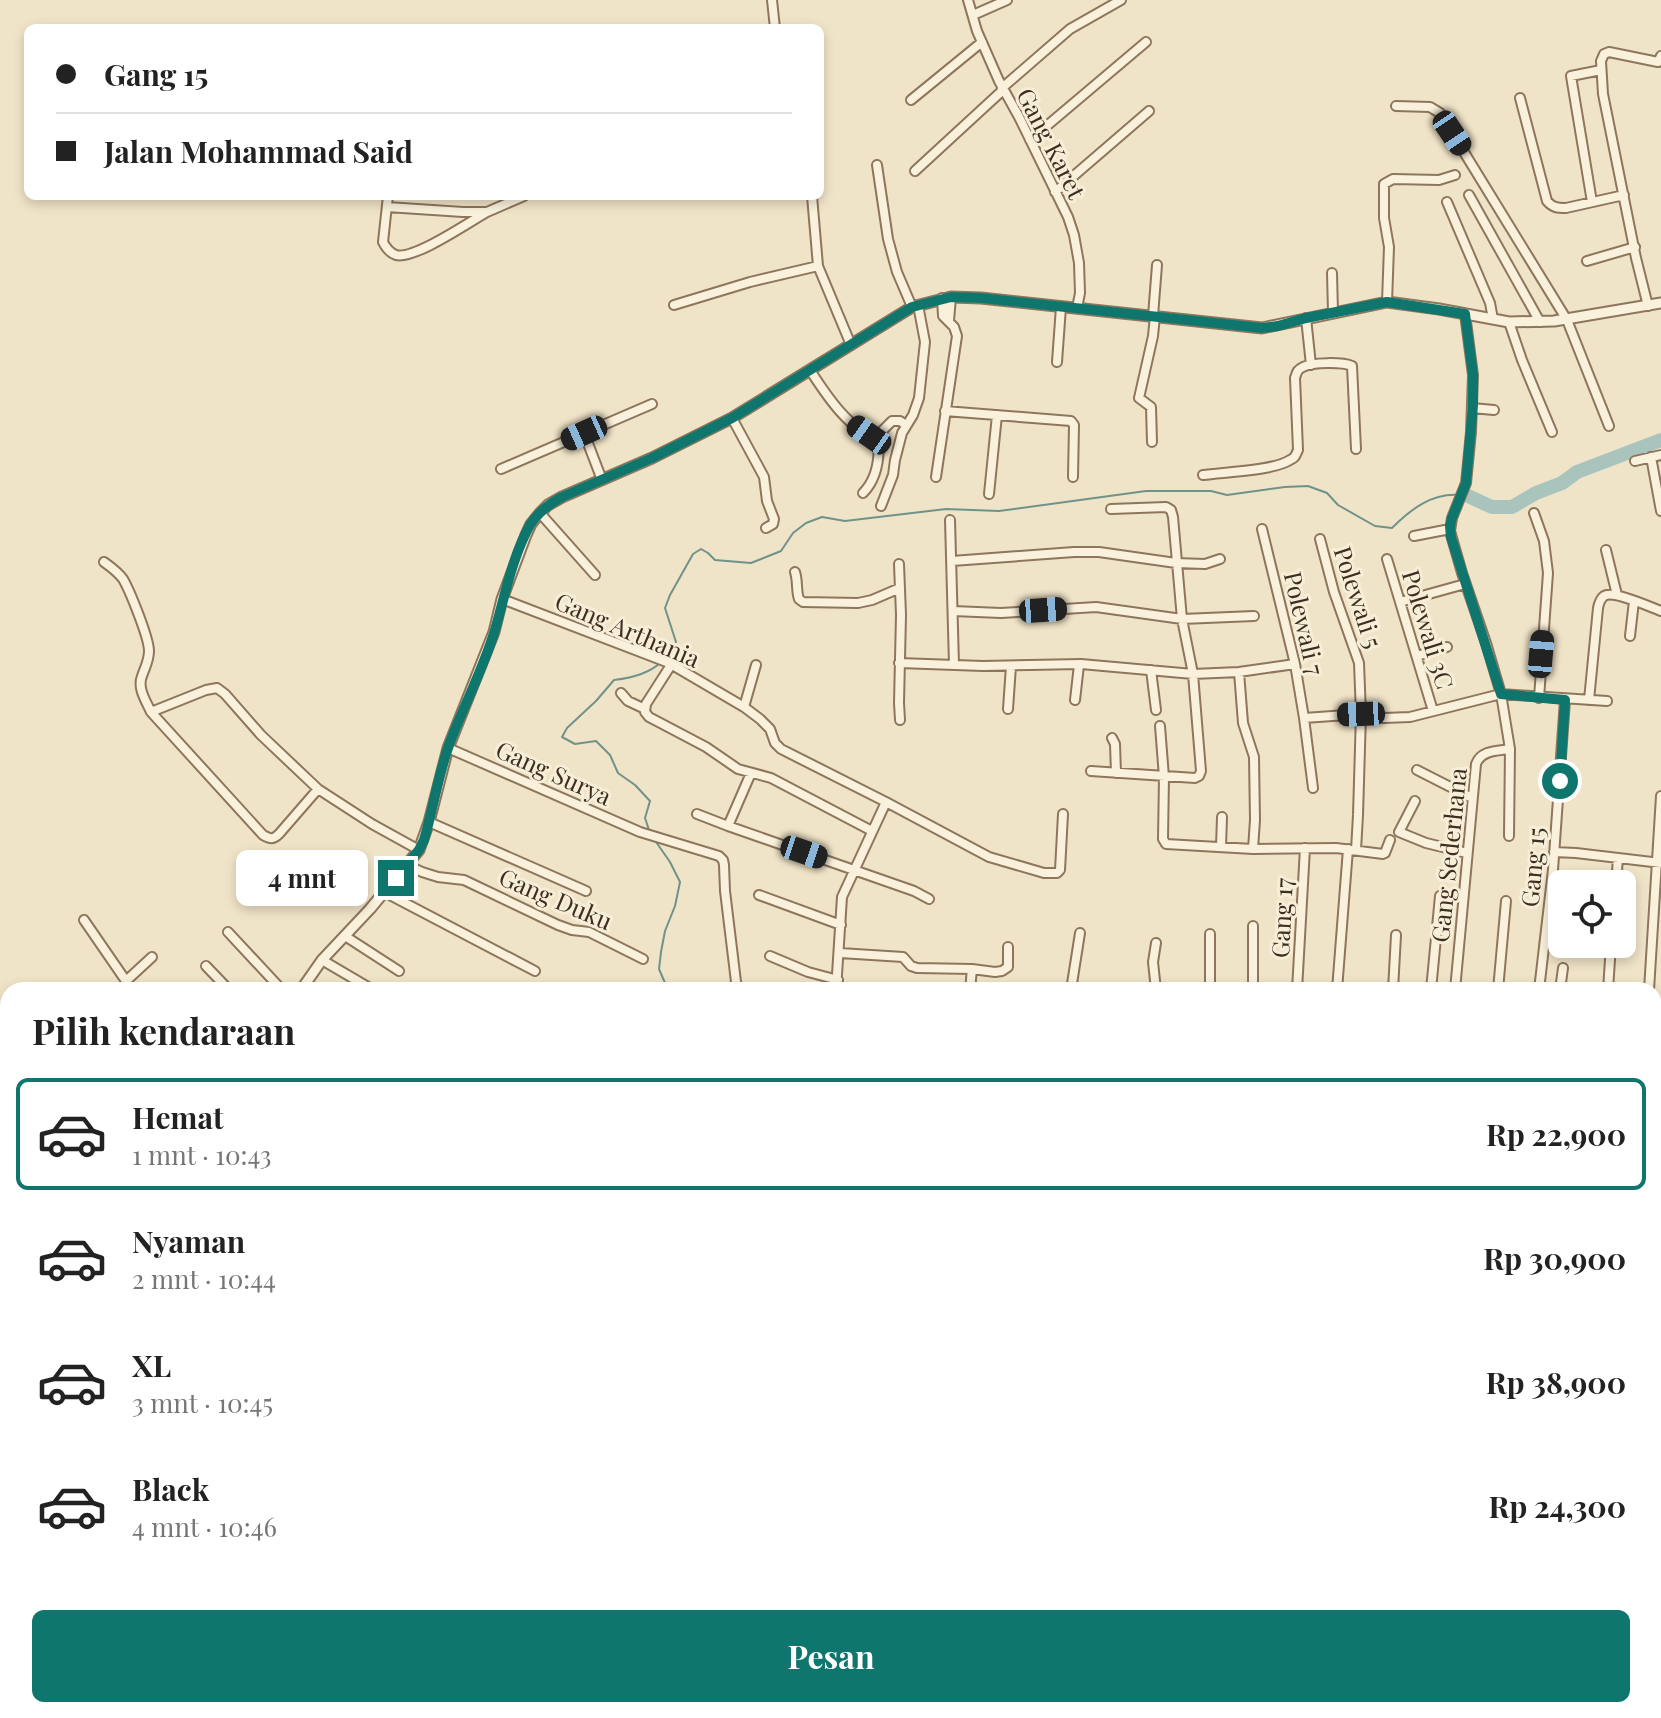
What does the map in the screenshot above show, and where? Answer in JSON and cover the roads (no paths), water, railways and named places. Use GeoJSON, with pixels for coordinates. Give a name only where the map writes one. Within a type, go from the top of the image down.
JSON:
{"type":"FeatureCollection","features":[{"type":"Feature","properties":{"kind":"street"},"geometry":{"type":"LineString","coordinates":[[772,0],[775,24]]}},
{"type":"Feature","properties":{"kind":"street","name":"Gang Karet"},"geometry":{"type":"LineString","coordinates":[[968,0],[1003,89],[1068,217],[1079,263],[1077,308]]}},
{"type":"Feature","properties":{"kind":"street"},"geometry":{"type":"LineString","coordinates":[[973,15],[1007,0]]}},
{"type":"Feature","properties":{"kind":"street"},"geometry":{"type":"LineString","coordinates":[[915,171],[1070,29],[1121,0]]}},
{"type":"Feature","properties":{"kind":"street"},"geometry":{"type":"LineString","coordinates":[[911,100],[982,42]]}},
{"type":"Feature","properties":{"kind":"street"},"geometry":{"type":"LineString","coordinates":[[1030,140],[1146,42]]}},
{"type":"Feature","properties":{"kind":"street"},"geometry":{"type":"LineString","coordinates":[[1648,306],[1605,105],[1601,61],[1604,54],[1609,52],[1660,59]]}},
{"type":"Feature","properties":{"kind":"street"},"geometry":{"type":"LineString","coordinates":[[1592,202],[1571,76],[1601,70]]}},
{"type":"Feature","properties":{"kind":"street"},"geometry":{"type":"LineString","coordinates":[[1520,98],[1547,201],[1553,207],[1624,195]]}},
{"type":"Feature","properties":{"kind":"street"},"geometry":{"type":"LineString","coordinates":[[1396,106],[1430,107],[1440,113],[1567,320],[1609,426]]}},
{"type":"Feature","properties":{"kind":"street"},"geometry":{"type":"LineString","coordinates":[[1055,192],[1149,111]]}},
{"type":"Feature","properties":{"kind":"street"},"geometry":{"type":"LineString","coordinates":[[877,165],[888,239],[897,272],[915,306],[925,342],[919,398],[898,446],[889,488],[881,506]]}},
{"type":"Feature","properties":{"kind":"street"},"geometry":{"type":"LineString","coordinates":[[1387,302],[1389,247],[1384,218],[1384,184],[1393,179],[1439,180],[1455,175]]}},
{"type":"Feature","properties":{"kind":"street"},"geometry":{"type":"LineString","coordinates":[[1469,195],[1540,322]]}},
{"type":"Feature","properties":{"kind":"street"},"geometry":{"type":"LineString","coordinates":[[388,200],[383,242],[392,253],[403,255],[427,247],[487,212],[515,200]]}},
{"type":"Feature","properties":{"kind":"street"},"geometry":{"type":"LineString","coordinates":[[812,200],[818,266],[851,345]]}},
{"type":"Feature","properties":{"kind":"street"},"geometry":{"type":"LineString","coordinates":[[1447,202],[1484,289],[1493,319]]}},
{"type":"Feature","properties":{"kind":"street"},"geometry":{"type":"LineString","coordinates":[[387,207],[487,212]]}},
{"type":"Feature","properties":{"kind":"street"},"geometry":{"type":"LineString","coordinates":[[1587,261],[1635,247]]}},
{"type":"Feature","properties":{"kind":"street"},"geometry":{"type":"LineString","coordinates":[[1152,442],[1151,407],[1139,398],[1153,336],[1157,265]]}},
{"type":"Feature","properties":{"kind":"street"},"geometry":{"type":"LineString","coordinates":[[674,305],[818,266]]}},
{"type":"Feature","properties":{"kind":"street"},"geometry":{"type":"LineString","coordinates":[[1332,273],[1333,312]]}},
{"type":"Feature","properties":{"kind":"street"},"geometry":{"type":"LineString","coordinates":[[936,477],[957,334],[949,321],[947,298]]}},
{"type":"Feature","properties":{"kind":"street"},"geometry":{"type":"LineString","coordinates":[[307,982],[322,960],[419,850],[448,748],[494,632],[502,599],[526,535],[540,513],[562,497],[652,458],[732,418],[915,306],[947,298],[981,298],[1262,328],[1387,302],[1509,322],[1567,320],[1661,306]]}},
{"type":"Feature","properties":{"kind":"street"},"geometry":{"type":"LineString","coordinates":[[1057,362],[1061,307]]}},
{"type":"Feature","properties":{"kind":"street"},"geometry":{"type":"LineString","coordinates":[[1465,314],[1473,375],[1472,408],[1466,483],[1450,529],[1501,694],[1510,749],[1509,836]]}},
{"type":"Feature","properties":{"kind":"street"},"geometry":{"type":"LineString","coordinates":[[1306,318],[1311,365]]}},
{"type":"Feature","properties":{"kind":"street"},"geometry":{"type":"LineString","coordinates":[[1509,322],[1552,432]]}},
{"type":"Feature","properties":{"kind":"street"},"geometry":{"type":"LineString","coordinates":[[1203,475],[1262,468],[1292,459],[1298,450],[1295,378],[1301,368],[1311,365],[1341,363],[1352,366],[1356,449]]}},
{"type":"Feature","properties":{"kind":"street"},"geometry":{"type":"LineString","coordinates":[[810,370],[831,401],[869,435],[878,435],[892,421],[906,425]]}},
{"type":"Feature","properties":{"kind":"street"},"geometry":{"type":"LineString","coordinates":[[501,469],[652,404]]}},
{"type":"Feature","properties":{"kind":"street"},"geometry":{"type":"LineString","coordinates":[[1472,408],[1494,410]]}},
{"type":"Feature","properties":{"kind":"street"},"geometry":{"type":"LineString","coordinates":[[945,411],[1067,420],[1073,423],[1073,477]]}},
{"type":"Feature","properties":{"kind":"street"},"geometry":{"type":"LineString","coordinates":[[989,494],[997,415]]}},
{"type":"Feature","properties":{"kind":"street"},"geometry":{"type":"LineString","coordinates":[[732,418],[764,477],[767,501],[774,519],[773,524],[766,528]]}},
{"type":"Feature","properties":{"kind":"street"},"geometry":{"type":"LineString","coordinates":[[584,433],[602,480]]}},
{"type":"Feature","properties":{"kind":"street"},"geometry":{"type":"LineString","coordinates":[[863,493],[871,481],[880,454],[878,435]]}},
{"type":"Feature","properties":{"kind":"street"},"geometry":{"type":"LineString","coordinates":[[1635,461],[1656,456],[1661,511]]}},
{"type":"Feature","properties":{"kind":"street"},"geometry":{"type":"LineString","coordinates":[[1091,771],[1195,778],[1200,774],[1193,674],[1182,619],[1171,510],[1159,506],[1111,509]]}},
{"type":"Feature","properties":{"kind":"street"},"geometry":{"type":"LineString","coordinates":[[540,513],[595,575]]}},
{"type":"Feature","properties":{"kind":"street"},"geometry":{"type":"LineString","coordinates":[[1534,513],[1544,541],[1548,573],[1539,698]]}},
{"type":"Feature","properties":{"kind":"street"},"geometry":{"type":"LineString","coordinates":[[950,520],[954,665]]}},
{"type":"Feature","properties":{"kind":"street","name":"Polewali 7"},"geometry":{"type":"LineString","coordinates":[[1262,529],[1295,664],[1313,788]]}},
{"type":"Feature","properties":{"kind":"street"},"geometry":{"type":"LineString","coordinates":[[1414,536],[1450,529]]}},
{"type":"Feature","properties":{"kind":"street","name":"Polewali 5"},"geometry":{"type":"LineString","coordinates":[[1320,539],[1334,592],[1358,656],[1361,714],[1358,815],[1338,982]]}},
{"type":"Feature","properties":{"kind":"street"},"geometry":{"type":"LineString","coordinates":[[1606,550],[1617,595]]}},
{"type":"Feature","properties":{"kind":"street"},"geometry":{"type":"LineString","coordinates":[[952,561],[1074,552],[1099,552],[1176,563],[1205,564],[1220,559]]}},
{"type":"Feature","properties":{"kind":"street","name":"Polewali 3C"},"geometry":{"type":"LineString","coordinates":[[1387,559],[1433,711]]}},
{"type":"Feature","properties":{"kind":"street"},"geometry":{"type":"LineString","coordinates":[[104,562],[125,583],[149,645],[148,664],[141,683],[151,712],[263,835],[274,839],[318,789]]}},
{"type":"Feature","properties":{"kind":"street"},"geometry":{"type":"LineString","coordinates":[[899,564],[900,720]]}},
{"type":"Feature","properties":{"kind":"street"},"geometry":{"type":"LineString","coordinates":[[795,572],[798,596],[803,602],[858,603],[900,588]]}},
{"type":"Feature","properties":{"kind":"street"},"geometry":{"type":"LineString","coordinates":[[1400,602],[1465,584]]}},
{"type":"Feature","properties":{"kind":"street"},"geometry":{"type":"LineString","coordinates":[[1589,700],[1600,602],[1607,595],[1617,595],[1661,611]]}},
{"type":"Feature","properties":{"kind":"street","name":"Gang Arthania"},"geometry":{"type":"LineString","coordinates":[[502,599],[670,664],[744,707],[766,724],[781,749],[989,857],[1044,873],[1057,873],[1060,870],[1063,814]]}},
{"type":"Feature","properties":{"kind":"street"},"geometry":{"type":"LineString","coordinates":[[1630,636],[1634,601]]}},
{"type":"Feature","properties":{"kind":"street"},"geometry":{"type":"LineString","coordinates":[[953,611],[1001,613],[1096,607],[1182,619],[1254,616]]}},
{"type":"Feature","properties":{"kind":"street"},"geometry":{"type":"LineString","coordinates":[[1417,656],[1447,647]]}},
{"type":"Feature","properties":{"kind":"street"},"geometry":{"type":"LineString","coordinates":[[899,663],[1079,665],[1193,674],[1239,672],[1295,664]]}},
{"type":"Feature","properties":{"kind":"street"},"geometry":{"type":"LineString","coordinates":[[670,664],[646,704],[649,717],[706,747],[730,765],[771,778],[872,831]]}},
{"type":"Feature","properties":{"kind":"street"},"geometry":{"type":"LineString","coordinates":[[744,707],[756,665]]}},
{"type":"Feature","properties":{"kind":"street"},"geometry":{"type":"LineString","coordinates":[[1075,700],[1079,665]]}},
{"type":"Feature","properties":{"kind":"street"},"geometry":{"type":"LineString","coordinates":[[1008,709],[1011,666]]}},
{"type":"Feature","properties":{"kind":"street"},"geometry":{"type":"LineString","coordinates":[[1151,670],[1156,710]]}},
{"type":"Feature","properties":{"kind":"street"},"geometry":{"type":"LineString","coordinates":[[1239,672],[1243,723],[1254,757],[1253,849]]}},
{"type":"Feature","properties":{"kind":"street"},"geometry":{"type":"LineString","coordinates":[[151,712],[217,688],[318,789],[419,850]]}},
{"type":"Feature","properties":{"kind":"street"},"geometry":{"type":"LineString","coordinates":[[621,693],[628,701],[645,709]]}},
{"type":"Feature","properties":{"kind":"street"},"geometry":{"type":"LineString","coordinates":[[1304,718],[1361,714],[1410,717],[1501,694],[1607,701]]}},
{"type":"Feature","properties":{"kind":"street","name":"Gang 15"},"geometry":{"type":"LineString","coordinates":[[1540,982],[1551,891],[1565,700]]}},
{"type":"Feature","properties":{"kind":"street"},"geometry":{"type":"LineString","coordinates":[[1160,726],[1164,777],[1163,839],[1166,844],[1352,850],[1383,854],[1390,840]]}},
{"type":"Feature","properties":{"kind":"street"},"geometry":{"type":"LineString","coordinates":[[1112,738],[1116,773]]}},
{"type":"Feature","properties":{"kind":"street","name":"Gang Surya"},"geometry":{"type":"LineString","coordinates":[[448,748],[648,835],[719,856],[723,860],[736,982]]}},
{"type":"Feature","properties":{"kind":"street","name":"Gang Sederhana"},"geometry":{"type":"LineString","coordinates":[[1456,982],[1476,764],[1478,758],[1485,754],[1510,749]]}},
{"type":"Feature","properties":{"kind":"street"},"geometry":{"type":"LineString","coordinates":[[1417,770],[1472,798]]}},
{"type":"Feature","properties":{"kind":"street"},"geometry":{"type":"LineString","coordinates":[[728,826],[751,773]]}},
{"type":"Feature","properties":{"kind":"street"},"geometry":{"type":"LineString","coordinates":[[1650,982],[1661,796]]}},
{"type":"Feature","properties":{"kind":"street"},"geometry":{"type":"LineString","coordinates":[[1415,801],[1399,832],[1426,843],[1467,853]]}},
{"type":"Feature","properties":{"kind":"street"},"geometry":{"type":"LineString","coordinates":[[837,982],[842,897],[886,802]]}},
{"type":"Feature","properties":{"kind":"street"},"geometry":{"type":"LineString","coordinates":[[697,814],[929,899]]}},
{"type":"Feature","properties":{"kind":"street"},"geometry":{"type":"LineString","coordinates":[[1221,847],[1222,817]]}},
{"type":"Feature","properties":{"kind":"street"},"geometry":{"type":"LineString","coordinates":[[429,822],[586,891]]}},
{"type":"Feature","properties":{"kind":"street","name":"Gang 17"},"geometry":{"type":"LineString","coordinates":[[1297,982],[1305,848]]}},
{"type":"Feature","properties":{"kind":"street"},"geometry":{"type":"LineString","coordinates":[[1554,852],[1659,863]]}},
{"type":"Feature","properties":{"kind":"street"},"geometry":{"type":"LineString","coordinates":[[1617,870],[1618,858]]}},
{"type":"Feature","properties":{"kind":"street","name":"Gang Duku"},"geometry":{"type":"LineString","coordinates":[[408,865],[438,877],[464,880],[558,925],[589,932],[643,959]]}},
{"type":"Feature","properties":{"kind":"street"},"geometry":{"type":"LineString","coordinates":[[384,892],[535,971]]}},
{"type":"Feature","properties":{"kind":"street"},"geometry":{"type":"LineString","coordinates":[[759,895],[841,925]]}},
{"type":"Feature","properties":{"kind":"street"},"geometry":{"type":"LineString","coordinates":[[1432,982],[1440,896]]}},
{"type":"Feature","properties":{"kind":"street"},"geometry":{"type":"LineString","coordinates":[[1499,982],[1506,901]]}},
{"type":"Feature","properties":{"kind":"street"},"geometry":{"type":"LineString","coordinates":[[84,920],[126,982]]}},
{"type":"Feature","properties":{"kind":"street"},"geometry":{"type":"LineString","coordinates":[[1253,926],[1253,982]]}},
{"type":"Feature","properties":{"kind":"street"},"geometry":{"type":"LineString","coordinates":[[228,932],[275,982]]}},
{"type":"Feature","properties":{"kind":"street"},"geometry":{"type":"LineString","coordinates":[[1072,982],[1080,933]]}},
{"type":"Feature","properties":{"kind":"street"},"geometry":{"type":"LineString","coordinates":[[1210,934],[1210,982]]}},
{"type":"Feature","properties":{"kind":"street"},"geometry":{"type":"LineString","coordinates":[[1393,982],[1396,935]]}},
{"type":"Feature","properties":{"kind":"street"},"geometry":{"type":"LineString","coordinates":[[345,936],[399,971]]}},
{"type":"Feature","properties":{"kind":"street"},"geometry":{"type":"LineString","coordinates":[[1155,982],[1153,962],[1156,943]]}},
{"type":"Feature","properties":{"kind":"street"},"geometry":{"type":"LineString","coordinates":[[840,953],[903,957],[917,968],[995,972],[1008,967],[1008,947]]}},
{"type":"Feature","properties":{"kind":"street"},"geometry":{"type":"LineString","coordinates":[[770,956],[830,982]]}},
{"type":"Feature","properties":{"kind":"street"},"geometry":{"type":"LineString","coordinates":[[131,982],[152,957]]}},
{"type":"Feature","properties":{"kind":"street"},"geometry":{"type":"LineString","coordinates":[[1609,982],[1610,958]]}},
{"type":"Feature","properties":{"kind":"street"},"geometry":{"type":"LineString","coordinates":[[322,960],[359,982]]}},
{"type":"Feature","properties":{"kind":"street"},"geometry":{"type":"LineString","coordinates":[[206,966],[221,982]]}},
{"type":"Feature","properties":{"kind":"street"},"geometry":{"type":"LineString","coordinates":[[1561,982],[1563,968]]}},
{"type":"Feature","properties":{"kind":"street"},"geometry":{"type":"LineString","coordinates":[[971,982],[972,969]]}},
{"type":"Feature","properties":{"kind":"waterway"},"geometry":{"type":"LineString","coordinates":[[1468,496],[1492,507],[1512,507],[1562,483],[1577,472],[1661,440]]}},
{"type":"Feature","properties":{"kind":"waterway"},"geometry":{"type":"LineString","coordinates":[[665,658],[676,642],[665,608],[693,554],[701,549],[715,560],[751,563],[781,551],[793,533],[806,523],[822,517],[845,521],[946,509],[999,511],[1146,491],[1211,491],[1227,495],[1308,486],[1327,493],[1338,505],[1375,526],[1392,528],[1422,504],[1440,497],[1459,495]]}},
{"type":"Feature","properties":{"kind":"waterway"},"geometry":{"type":"LineString","coordinates":[[649,830],[645,818],[650,801],[618,773],[610,755],[596,741],[575,744],[562,737],[614,680],[639,675],[661,662]]}},
{"type":"Feature","properties":{"kind":"waterway"},"geometry":{"type":"LineString","coordinates":[[654,839],[680,882],[661,952],[659,969],[665,982]]}}]}
